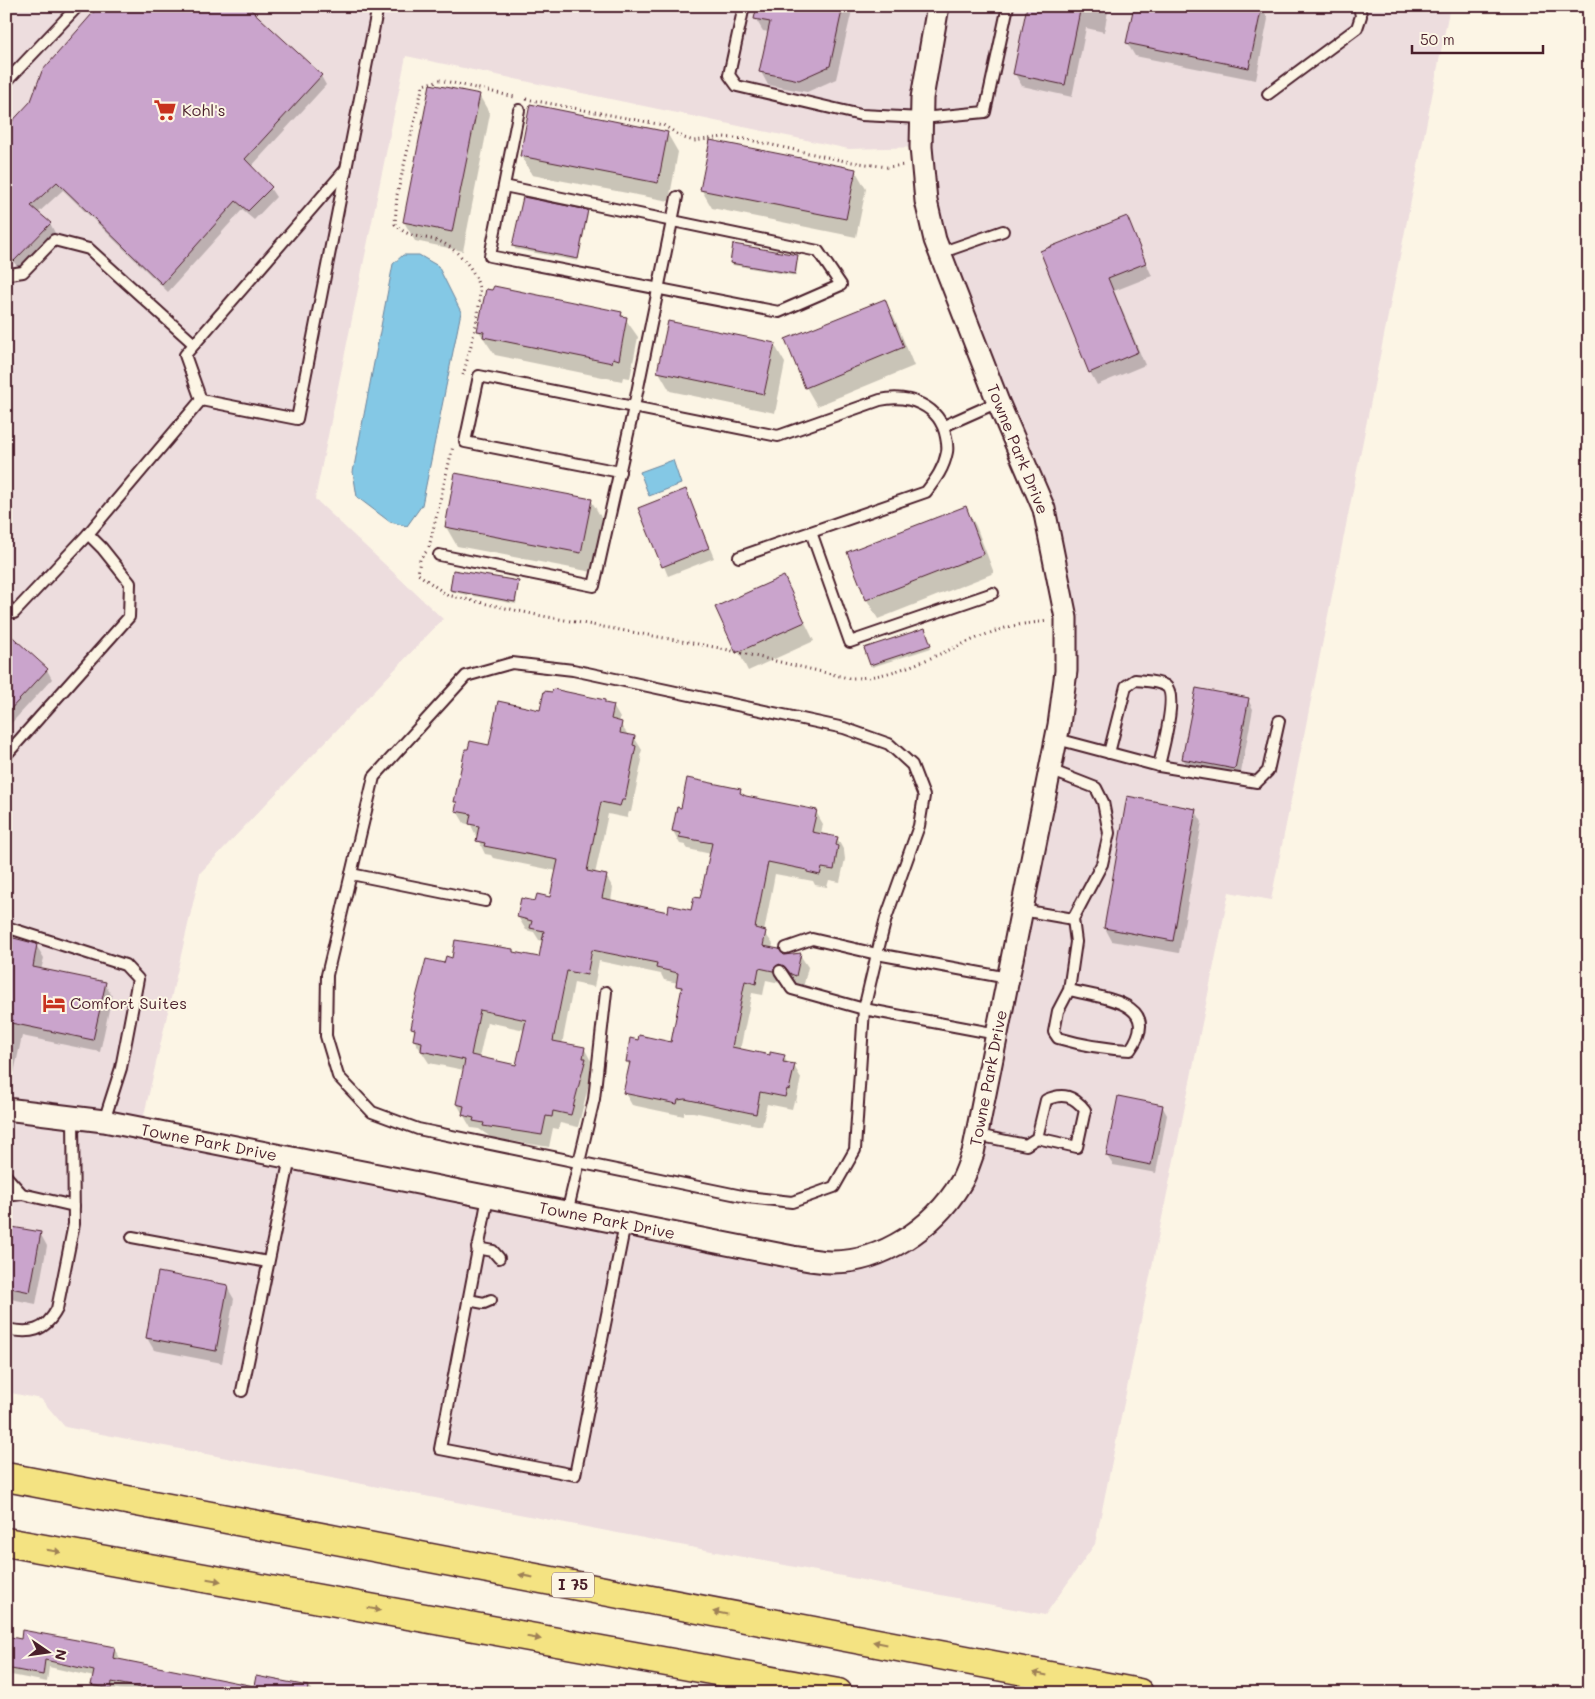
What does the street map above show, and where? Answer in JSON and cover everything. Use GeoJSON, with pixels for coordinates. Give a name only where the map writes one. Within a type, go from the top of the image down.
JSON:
{"type":"FeatureCollection","features":[{"type":"Feature","properties":{"kind":"highway","name":"I 75"},"geometry":{"type":"LineString","coordinates":[[6,1477],[1139,1693]]}},
{"type":"Feature","properties":{"kind":"highway"},"geometry":{"type":"LineString","coordinates":[[6,1542],[838,1693]]}},
{"type":"Feature","properties":{"kind":"street","name":"Towne Park Drive"},"geometry":{"type":"LineString","coordinates":[[6,1108],[104,1121],[793,1257],[832,1262],[862,1258],[890,1248],[917,1232],[940,1211],[960,1184],[973,1153],[1057,739],[1066,671],[1066,618],[1044,509],[998,402],[940,254],[926,201],[921,147],[922,98],[938,6]]}},
{"type":"Feature","properties":{"kind":"lane"},"geometry":{"type":"LineString","coordinates":[[6,82],[78,6]]}},
{"type":"Feature","properties":{"kind":"lane"},"geometry":{"type":"LineString","coordinates":[[201,400],[297,419],[378,6]]}},
{"type":"Feature","properties":{"kind":"lane"},"geometry":{"type":"LineString","coordinates":[[744,6],[728,75],[737,86],[849,113],[922,118],[985,112],[1008,6]]}},
{"type":"Feature","properties":{"kind":"lane"},"geometry":{"type":"LineString","coordinates":[[1268,94],[1357,28],[1361,16],[1359,6]]}},
{"type":"Feature","properties":{"kind":"lane"},"geometry":{"type":"LineString","coordinates":[[504,186],[818,250],[841,285],[780,312],[659,287],[490,256],[519,110]]}},
{"type":"Feature","properties":{"kind":"lane"},"geometry":{"type":"LineString","coordinates":[[201,400],[185,355],[346,169]]}},
{"type":"Feature","properties":{"kind":"lane"},"geometry":{"type":"LineString","coordinates":[[438,555],[594,586],[634,407],[677,197]]}},
{"type":"Feature","properties":{"kind":"lane"},"geometry":{"type":"LineString","coordinates":[[940,254],[1003,231]]}},
{"type":"Feature","properties":{"kind":"lane"},"geometry":{"type":"LineString","coordinates":[[6,277],[9,274],[23,272],[54,240],[89,248],[194,344]]}},
{"type":"Feature","properties":{"kind":"lane"},"geometry":{"type":"LineString","coordinates":[[620,472],[465,442],[479,376],[778,436],[880,400],[896,397],[914,401],[933,413],[944,426],[948,450],[942,472],[926,492],[739,557]]}},
{"type":"Feature","properties":{"kind":"lane"},"geometry":{"type":"LineString","coordinates":[[6,605],[14,613],[88,534],[201,400]]}},
{"type":"Feature","properties":{"kind":"lane"},"geometry":{"type":"LineString","coordinates":[[944,426],[998,402]]}},
{"type":"Feature","properties":{"kind":"lane"},"geometry":{"type":"LineString","coordinates":[[811,532],[850,642],[994,593]]}},
{"type":"Feature","properties":{"kind":"lane"},"geometry":{"type":"LineString","coordinates":[[6,755],[129,617],[130,583],[102,548],[88,534]]}},
{"type":"Feature","properties":{"kind":"lane"},"geometry":{"type":"LineString","coordinates":[[512,663],[573,670],[844,728],[889,744],[912,765],[924,796],[919,826],[886,918],[877,954],[864,1009],[856,1150],[834,1187],[792,1202],[747,1197],[418,1130],[372,1112],[338,1076],[326,1036],[326,975],[374,777],[466,676],[512,663]]}},
{"type":"Feature","properties":{"kind":"lane"},"geometry":{"type":"LineString","coordinates":[[1109,753],[1126,686],[1135,680],[1164,684],[1170,689],[1172,701],[1159,766]]}},
{"type":"Feature","properties":{"kind":"lane"},"geometry":{"type":"LineString","coordinates":[[1057,739],[1159,766],[1256,782],[1268,771],[1279,721]]}},
{"type":"Feature","properties":{"kind":"lane"},"geometry":{"type":"LineString","coordinates":[[1050,770],[1096,788],[1103,802],[1109,833],[1102,864],[1073,920],[1076,942],[1069,990],[1058,1011],[1054,1032],[1058,1038],[1105,1049],[1130,1050],[1136,1041],[1140,1024],[1136,1011],[1122,1003],[1069,990]]}},
{"type":"Feature","properties":{"kind":"lane"},"geometry":{"type":"LineString","coordinates":[[351,874],[485,901]]}},
{"type":"Feature","properties":{"kind":"lane"},"geometry":{"type":"LineString","coordinates":[[1022,910],[1073,920]]}},
{"type":"Feature","properties":{"kind":"lane"},"geometry":{"type":"LineString","coordinates":[[6,927],[125,965],[138,979],[121,1068],[104,1121]]}},
{"type":"Feature","properties":{"kind":"lane"},"geometry":{"type":"LineString","coordinates":[[786,948],[812,939],[877,954],[1008,978]]}},
{"type":"Feature","properties":{"kind":"lane"},"geometry":{"type":"LineString","coordinates":[[780,971],[792,990],[864,1009],[997,1034]]}},
{"type":"Feature","properties":{"kind":"lane"},"geometry":{"type":"LineString","coordinates":[[567,1213],[594,1099],[606,992]]}},
{"type":"Feature","properties":{"kind":"lane"},"geometry":{"type":"LineString","coordinates":[[976,1135],[1026,1145],[1037,1138],[1046,1100],[1057,1095],[1077,1100],[1085,1110],[1077,1147],[1037,1138]]}},
{"type":"Feature","properties":{"kind":"lane"},"geometry":{"type":"LineString","coordinates":[[6,1329],[22,1332],[43,1327],[52,1319],[57,1309],[74,1224],[73,1117]]}},
{"type":"Feature","properties":{"kind":"lane"},"geometry":{"type":"LineString","coordinates":[[242,1391],[290,1158]]}},
{"type":"Feature","properties":{"kind":"lane"},"geometry":{"type":"LineString","coordinates":[[6,1176],[22,1194]]}},
{"type":"Feature","properties":{"kind":"lane"},"geometry":{"type":"LineString","coordinates":[[6,1196],[22,1194],[74,1206]]}},
{"type":"Feature","properties":{"kind":"lane"},"geometry":{"type":"LineString","coordinates":[[488,1197],[440,1449],[575,1475],[625,1224]]}},
{"type":"Feature","properties":{"kind":"lane"},"geometry":{"type":"LineString","coordinates":[[132,1237],[268,1262]]}},
{"type":"Feature","properties":{"kind":"lane"},"geometry":{"type":"LineString","coordinates":[[477,1248],[493,1251],[499,1258]]}},
{"type":"Feature","properties":{"kind":"lane"},"geometry":{"type":"LineString","coordinates":[[468,1300],[484,1304],[491,1300]]}},
{"type":"Feature","properties":{"kind":"shaded area"},"geometry":{"type":"Polygon","coordinates":[[[6,6],[1450,6],[1271,900],[1229,892],[1095,1544],[1045,1615],[65,1427],[41,1399],[6,1392],[6,6]],[[406,56],[315,499],[443,619],[200,873],[141,1128],[832,1262],[890,1248],[960,1184],[1059,725],[1056,560],[935,240],[921,147],[849,149],[406,56]]]}},
{"type":"Feature","properties":{"kind":"water"},"geometry":{"type":"Polygon","coordinates":[[[403,255],[419,255],[438,266],[461,312],[422,505],[407,526],[390,522],[357,497],[353,472],[393,264],[403,255]]]}},
{"type":"Feature","properties":{"kind":"water"},"geometry":{"type":"Polygon","coordinates":[[[673,460],[681,484],[649,496],[640,472],[673,460]]]}},
{"type":"Feature","properties":{"kind":"building"},"geometry":{"type":"Polygon","coordinates":[[[99,6],[247,6],[322,75],[245,159],[272,187],[248,211],[236,201],[162,284],[57,182],[31,206],[51,223],[14,261],[6,253],[6,128],[31,101],[42,71],[99,6]]]}},
{"type":"Feature","properties":{"kind":"building"},"geometry":{"type":"Polygon","coordinates":[[[757,6],[843,6],[830,66],[799,80],[759,72],[770,22],[754,19],[757,6]]]}},
{"type":"Feature","properties":{"kind":"building"},"geometry":{"type":"Polygon","coordinates":[[[1027,6],[1081,6],[1065,85],[1013,74],[1027,6]]]}},
{"type":"Feature","properties":{"kind":"building"},"geometry":{"type":"Polygon","coordinates":[[[1134,6],[1262,6],[1249,68],[1126,43],[1134,6]]]}},
{"type":"Feature","properties":{"kind":"building"},"geometry":{"type":"Polygon","coordinates":[[[430,84],[480,94],[452,232],[403,222],[430,84]]]}},
{"type":"Feature","properties":{"kind":"building"},"geometry":{"type":"Polygon","coordinates":[[[530,104],[668,132],[658,183],[520,156],[530,104]]]}},
{"type":"Feature","properties":{"kind":"building"},"geometry":{"type":"Polygon","coordinates":[[[710,140],[856,169],[846,219],[700,190],[710,140]]]}},
{"type":"Feature","properties":{"kind":"building"},"geometry":{"type":"Polygon","coordinates":[[[523,197],[588,210],[578,259],[512,246],[523,197]]]}},
{"type":"Feature","properties":{"kind":"building"},"geometry":{"type":"Polygon","coordinates":[[[1127,216],[1146,263],[1108,278],[1138,352],[1089,373],[1040,251],[1127,216]]]}},
{"type":"Feature","properties":{"kind":"building"},"geometry":{"type":"Polygon","coordinates":[[[733,244],[798,255],[795,274],[730,263],[733,244]]]}},
{"type":"Feature","properties":{"kind":"building"},"geometry":{"type":"Polygon","coordinates":[[[494,286],[622,312],[621,316],[627,317],[619,360],[613,358],[612,363],[483,337],[484,332],[477,331],[486,289],[492,290],[494,286]]]}},
{"type":"Feature","properties":{"kind":"building"},"geometry":{"type":"Polygon","coordinates":[[[885,299],[904,347],[805,388],[785,339],[885,299]]]}},
{"type":"Feature","properties":{"kind":"building"},"geometry":{"type":"Polygon","coordinates":[[[668,321],[775,343],[764,394],[657,372],[668,321]]]}},
{"type":"Feature","properties":{"kind":"building"},"geometry":{"type":"Polygon","coordinates":[[[455,473],[592,499],[581,553],[445,527],[455,473]]]}},
{"type":"Feature","properties":{"kind":"building"},"geometry":{"type":"Polygon","coordinates":[[[686,489],[709,548],[662,567],[638,508],[686,489]]]}},
{"type":"Feature","properties":{"kind":"building"},"geometry":{"type":"Polygon","coordinates":[[[966,506],[984,554],[866,600],[847,552],[966,506]]]}},
{"type":"Feature","properties":{"kind":"building"},"geometry":{"type":"Polygon","coordinates":[[[453,570],[519,581],[515,602],[450,590],[453,570]]]}},
{"type":"Feature","properties":{"kind":"building"},"geometry":{"type":"Polygon","coordinates":[[[784,576],[805,622],[736,653],[715,607],[784,576]]]}},
{"type":"Feature","properties":{"kind":"building"},"geometry":{"type":"Polygon","coordinates":[[[925,628],[931,645],[870,665],[864,648],[925,628]]]}},
{"type":"Feature","properties":{"kind":"building"},"geometry":{"type":"Polygon","coordinates":[[[6,631],[48,669],[6,714],[6,631]]]}},
{"type":"Feature","properties":{"kind":"building"},"geometry":{"type":"Polygon","coordinates":[[[1196,688],[1249,698],[1235,769],[1182,759],[1196,688]]]}},
{"type":"Feature","properties":{"kind":"building"},"geometry":{"type":"Polygon","coordinates":[[[553,689],[605,700],[605,703],[614,705],[611,719],[622,722],[620,733],[635,736],[633,745],[636,746],[625,800],[622,800],[620,806],[601,802],[587,871],[607,875],[602,898],[668,912],[669,905],[691,910],[694,897],[700,898],[712,843],[679,837],[680,833],[672,831],[677,807],[681,808],[687,778],[741,789],[740,793],[746,796],[817,810],[812,832],[838,837],[834,870],[822,868],[820,875],[807,872],[807,870],[768,862],[755,928],[766,931],[763,946],[779,949],[784,955],[801,953],[796,976],[779,964],[773,971],[759,968],[756,984],[745,981],[732,1047],[770,1055],[770,1052],[785,1055],[783,1062],[795,1064],[789,1090],[787,1089],[785,1097],[760,1092],[756,1114],[685,1099],[678,1100],[677,1104],[623,1093],[630,1062],[626,1062],[630,1038],[638,1040],[639,1035],[671,1042],[682,987],[676,986],[678,973],[656,968],[657,963],[592,950],[587,975],[567,971],[553,1041],[585,1047],[583,1058],[586,1058],[571,1115],[553,1111],[552,1117],[546,1116],[542,1135],[483,1126],[484,1123],[473,1121],[474,1118],[462,1115],[464,1106],[456,1104],[465,1060],[421,1051],[422,1042],[413,1040],[415,1029],[411,1028],[413,1018],[411,1017],[426,959],[444,963],[446,956],[452,958],[455,940],[513,949],[513,952],[539,957],[544,931],[530,928],[532,921],[517,917],[521,898],[535,901],[537,894],[550,897],[558,860],[484,846],[485,843],[476,841],[479,826],[469,824],[471,814],[455,811],[457,802],[454,802],[465,749],[468,749],[470,741],[489,745],[498,701],[540,710],[544,691],[552,692],[553,689]],[[480,1010],[471,1055],[516,1065],[526,1020],[480,1010]]]}},
{"type":"Feature","properties":{"kind":"building"},"geometry":{"type":"Polygon","coordinates":[[[1127,796],[1196,809],[1173,941],[1104,928],[1127,796]]]}},
{"type":"Feature","properties":{"kind":"building","name":"Comfort Suites"},"geometry":{"type":"Polygon","coordinates":[[[6,936],[37,944],[33,967],[106,982],[93,1040],[6,1022],[6,936]]]}},
{"type":"Feature","properties":{"kind":"building"},"geometry":{"type":"Polygon","coordinates":[[[1118,1096],[1163,1105],[1151,1165],[1106,1156],[1118,1096]]]}},
{"type":"Feature","properties":{"kind":"building"},"geometry":{"type":"Polygon","coordinates":[[[6,1226],[41,1232],[30,1292],[6,1287],[6,1226]]]}},
{"type":"Feature","properties":{"kind":"building"},"geometry":{"type":"Polygon","coordinates":[[[158,1272],[228,1285],[216,1351],[146,1338],[158,1272]]]}},
{"type":"Feature","properties":{"kind":"building"},"geometry":{"type":"Polygon","coordinates":[[[22,1630],[115,1647],[113,1658],[254,1686],[256,1676],[308,1686],[307,1693],[140,1693],[141,1688],[112,1682],[111,1689],[91,1685],[94,1671],[45,1660],[43,1675],[6,1668],[6,1636],[21,1639],[22,1630]]]}},
{"type":"Feature","properties":{"kind":"place","name":"Kohl's"},"geometry":{"type":"Point","coordinates":[165,110]}},
{"type":"Feature","properties":{"kind":"place","name":"Comfort Suites"},"geometry":{"type":"Point","coordinates":[54,1003]}}]}
